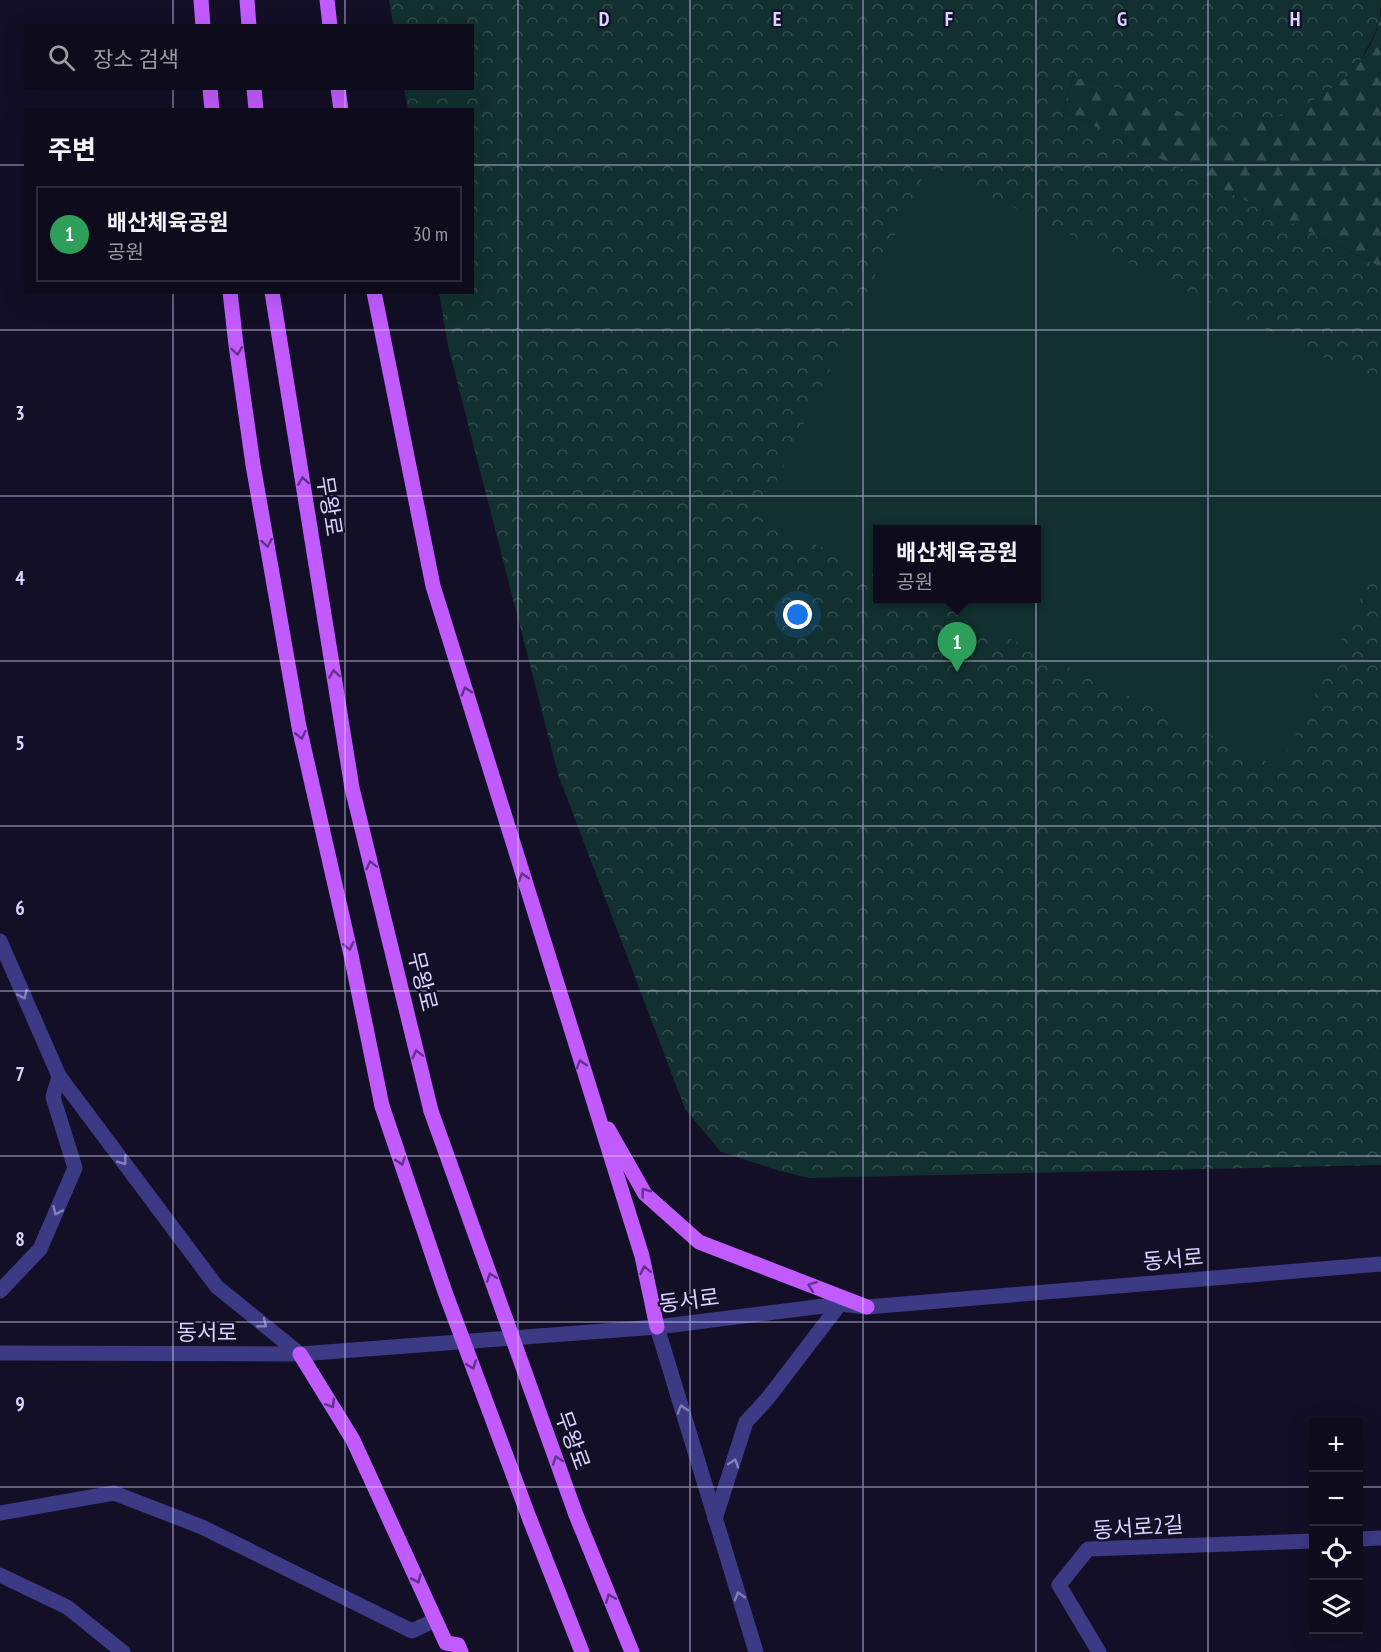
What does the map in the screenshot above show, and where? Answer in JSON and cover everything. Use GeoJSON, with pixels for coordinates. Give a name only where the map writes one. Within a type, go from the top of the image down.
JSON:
{"type":"FeatureCollection","features":[{"type":"Feature","properties":{"kind":"main road"},"geometry":{"type":"LineString","coordinates":[[201,0],[203,24]]}},
{"type":"Feature","properties":{"kind":"main road"},"geometry":{"type":"LineString","coordinates":[[248,0],[249,24]]}},
{"type":"Feature","properties":{"kind":"main road"},"geometry":{"type":"LineString","coordinates":[[327,0],[330,24]]}},
{"type":"Feature","properties":{"kind":"main road"},"geometry":{"type":"LineString","coordinates":[[210,90],[212,108]]}},
{"type":"Feature","properties":{"kind":"main road"},"geometry":{"type":"LineString","coordinates":[[254,90],[256,108]]}},
{"type":"Feature","properties":{"kind":"main road"},"geometry":{"type":"LineString","coordinates":[[338,90],[341,108]]}},
{"type":"Feature","properties":{"kind":"main road"},"geometry":{"type":"LineString","coordinates":[[230,294],[253,465],[299,727],[351,955],[382,1106],[445,1292],[582,1652]]}},
{"type":"Feature","properties":{"kind":"main road","name":"무왕로"},"geometry":{"type":"LineString","coordinates":[[272,294],[352,788],[431,1111],[576,1515],[632,1652]]}},
{"type":"Feature","properties":{"kind":"main road"},"geometry":{"type":"LineString","coordinates":[[374,294],[433,586],[642,1256],[657,1327]]}},
{"type":"Feature","properties":{"kind":"main road"},"geometry":{"type":"LineString","coordinates":[[592,1100],[645,1194],[699,1242],[867,1307]]}},
{"type":"Feature","properties":{"kind":"main road"},"geometry":{"type":"LineString","coordinates":[[300,1354],[354,1440],[446,1647],[458,1645],[461,1652]]}},
{"type":"Feature","properties":{"kind":"street"},"geometry":{"type":"LineString","coordinates":[[0,941],[59,1076],[218,1287],[300,1354]]}},
{"type":"Feature","properties":{"kind":"street"},"geometry":{"type":"LineString","coordinates":[[0,1291],[40,1249],[75,1168],[53,1097],[59,1076]]}},
{"type":"Feature","properties":{"kind":"street","name":"동서로"},"geometry":{"type":"LineString","coordinates":[[0,1353],[300,1354],[657,1327],[840,1304],[867,1307],[1381,1264]]}},
{"type":"Feature","properties":{"kind":"street"},"geometry":{"type":"LineString","coordinates":[[715,1519],[746,1422],[768,1398],[840,1304]]}},
{"type":"Feature","properties":{"kind":"street"},"geometry":{"type":"LineString","coordinates":[[657,1327],[756,1652]]}},
{"type":"Feature","properties":{"kind":"street"},"geometry":{"type":"LineString","coordinates":[[0,1513],[114,1493],[202,1527],[412,1631],[435,1620]]}},
{"type":"Feature","properties":{"kind":"street"},"geometry":{"type":"LineString","coordinates":[[1363,1539],[1381,1538]]}},
{"type":"Feature","properties":{"kind":"street","name":"동서로2길"},"geometry":{"type":"LineString","coordinates":[[1099,1652],[1059,1585],[1088,1549],[1309,1541]]}},
{"type":"Feature","properties":{"kind":"street"},"geometry":{"type":"LineString","coordinates":[[0,1575],[67,1606],[123,1652]]}},
{"type":"Feature","properties":{"kind":"green space"},"geometry":{"type":"Polygon","coordinates":[[[389,0],[1381,0],[1376,31],[1353,71],[1340,83],[1309,102],[1259,123],[1225,134],[1140,93],[1073,77],[1063,111],[1381,267],[1381,1165],[809,1178],[721,1152],[685,1109],[558,774],[448,346],[439,294],[474,294],[474,108],[408,108],[404,90],[474,90],[474,24],[393,24],[389,0]]]}},
{"type":"Feature","properties":{"kind":"green space"},"geometry":{"type":"Polygon","coordinates":[[[1381,14],[1381,267],[1063,111],[1073,77],[1140,93],[1226,134],[1299,105],[1322,94],[1342,80],[1359,62],[1372,41],[1381,14]]]}},
{"type":"Feature","properties":{"kind":"green space"},"geometry":{"type":"Polygon","coordinates":[[[928,166],[1381,385],[1381,557],[1279,768],[935,603],[1041,603],[1041,525],[873,525],[873,572],[759,517],[928,166]]]}},
{"type":"Feature","properties":{"kind":"place","name":"배산체육공원"},"geometry":{"type":"Point","coordinates":[957,672]}}]}
